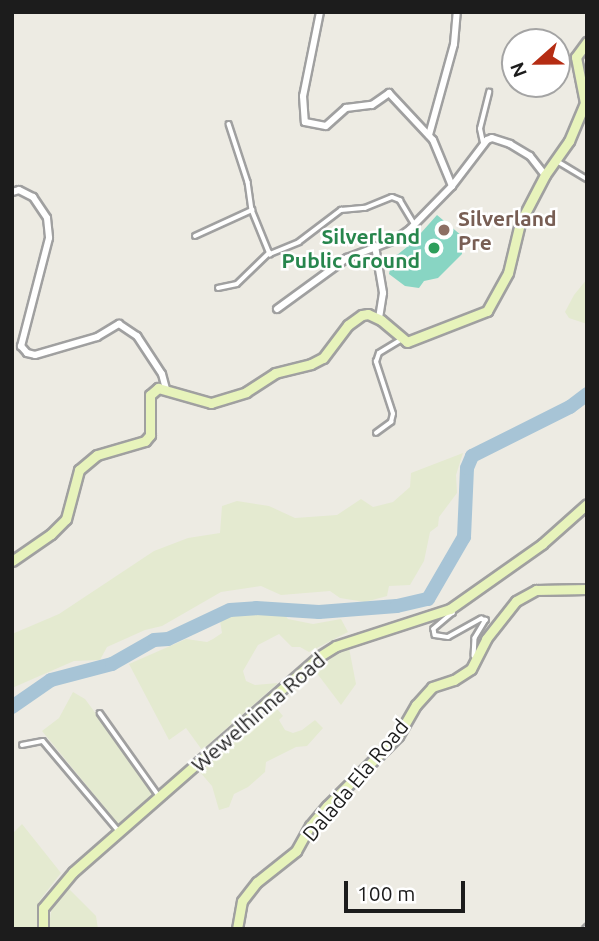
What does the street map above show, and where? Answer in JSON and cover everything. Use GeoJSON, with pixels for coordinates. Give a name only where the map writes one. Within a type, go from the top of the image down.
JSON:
{"type":"FeatureCollection","features":[{"type":"Feature","properties":{"kind":"street"},"geometry":{"type":"LineString","coordinates":[[320,12],[303,96],[305,122],[326,125],[346,108],[372,104],[388,93],[429,135],[452,186]]}},
{"type":"Feature","properties":{"kind":"street"},"geometry":{"type":"LineString","coordinates":[[429,135],[454,44],[457,12]]}},
{"type":"Feature","properties":{"kind":"street"},"geometry":{"type":"LineString","coordinates":[[12,561],[51,534],[66,519],[79,470],[97,455],[145,441],[150,435],[150,395],[158,388],[211,403],[246,392],[275,373],[312,364],[323,358],[348,325],[362,315],[379,319],[407,342],[487,311],[508,273],[520,223],[545,175],[569,141],[585,103],[576,57],[587,42]]}},
{"type":"Feature","properties":{"kind":"street"},"geometry":{"type":"LineString","coordinates":[[277,309],[334,266],[375,246],[395,240],[415,225],[452,186],[483,143],[492,138],[510,144],[530,156],[545,175]]}},
{"type":"Feature","properties":{"kind":"street"},"geometry":{"type":"LineString","coordinates":[[12,192],[19,190],[33,197],[47,218],[49,238],[21,346],[27,354],[35,355],[97,337],[119,324],[137,335],[162,374],[166,389]]}},
{"type":"Feature","properties":{"kind":"street"},"geometry":{"type":"LineString","coordinates":[[375,246],[383,293],[379,319]]}},
{"type":"Feature","properties":{"kind":"street","name":"Wewelhinna Road"},"geometry":{"type":"LineString","coordinates":[[43,929],[43,908],[53,893],[336,646],[450,609],[542,544],[587,504]]}},
{"type":"Feature","properties":{"kind":"street","name":"Dalada Ela Road"},"geometry":{"type":"LineString","coordinates":[[237,929],[242,901],[257,882],[296,851],[310,826],[398,736],[416,705],[432,687],[454,680],[471,669],[475,659],[516,601],[536,590],[587,589]]}},
{"type":"Feature","properties":{"kind":"lane"},"geometry":{"type":"LineString","coordinates":[[483,143],[480,129],[489,102],[489,92]]}},
{"type":"Feature","properties":{"kind":"lane"},"geometry":{"type":"LineString","coordinates":[[229,124],[248,182],[252,210],[269,253]]}},
{"type":"Feature","properties":{"kind":"lane"},"geometry":{"type":"LineString","coordinates":[[555,159],[587,179]]}},
{"type":"Feature","properties":{"kind":"lane"},"geometry":{"type":"LineString","coordinates":[[218,288],[237,284],[269,253],[299,242],[341,209],[365,208],[392,197],[400,200],[415,225]]}},
{"type":"Feature","properties":{"kind":"lane"},"geometry":{"type":"LineString","coordinates":[[195,236],[252,210]]}},
{"type":"Feature","properties":{"kind":"lane"},"geometry":{"type":"LineString","coordinates":[[376,433],[391,422],[393,414],[376,362],[379,353],[402,340]]}},
{"type":"Feature","properties":{"kind":"lane"},"geometry":{"type":"LineString","coordinates":[[450,609],[453,613],[434,629],[435,635],[448,637],[486,620],[475,638],[475,659]]}},
{"type":"Feature","properties":{"kind":"lane"},"geometry":{"type":"LineString","coordinates":[[100,713],[160,797]]}},
{"type":"Feature","properties":{"kind":"lane"},"geometry":{"type":"LineString","coordinates":[[22,746],[43,741],[120,832]]}},
{"type":"Feature","properties":{"kind":"green space"},"geometry":{"type":"Polygon","coordinates":[[[587,279],[587,324],[569,318],[565,312],[587,279]]]}},
{"type":"Feature","properties":{"kind":"green space"},"geometry":{"type":"Polygon","coordinates":[[[463,453],[456,475],[457,493],[439,517],[438,526],[430,532],[424,561],[410,585],[389,586],[387,596],[365,602],[340,598],[330,591],[281,595],[261,586],[221,592],[162,626],[145,630],[107,647],[100,660],[74,661],[12,688],[12,634],[59,614],[154,551],[188,538],[220,533],[222,506],[237,501],[269,506],[295,518],[337,515],[361,499],[373,507],[393,502],[410,487],[411,473],[463,453]]]}},
{"type":"Feature","properties":{"kind":"green space"},"geometry":{"type":"Polygon","coordinates":[[[264,613],[285,615],[288,619],[313,624],[341,619],[348,632],[309,652],[300,647],[292,647],[279,634],[258,645],[243,671],[246,681],[255,685],[278,683],[202,750],[186,728],[169,740],[129,664],[186,639],[207,642],[222,633],[220,621],[232,616],[264,613]]]}},
{"type":"Feature","properties":{"kind":"green space"},"geometry":{"type":"Polygon","coordinates":[[[349,648],[356,684],[341,705],[316,672],[336,654],[349,648]]]}},
{"type":"Feature","properties":{"kind":"green space"},"geometry":{"type":"Polygon","coordinates":[[[73,692],[85,699],[155,793],[119,825],[42,731],[59,718],[73,692]]]}},
{"type":"Feature","properties":{"kind":"green space"},"geometry":{"type":"Polygon","coordinates":[[[273,704],[283,716],[279,720],[285,730],[293,733],[302,730],[315,720],[323,728],[307,746],[296,747],[266,762],[265,772],[248,787],[234,794],[229,807],[219,810],[212,786],[199,771],[273,704]]]}},
{"type":"Feature","properties":{"kind":"green space"},"geometry":{"type":"Polygon","coordinates":[[[22,824],[61,873],[40,900],[37,929],[12,929],[12,834],[22,824]]]}},
{"type":"Feature","properties":{"kind":"green space"},"geometry":{"type":"Polygon","coordinates":[[[67,887],[96,916],[98,929],[48,929],[53,902],[67,887]]]}},
{"type":"Feature","properties":{"kind":"shaded area","name":"Silverland Public Ground"},"geometry":{"type":"Polygon","coordinates":[[[437,215],[462,236],[462,254],[438,278],[424,281],[419,288],[405,286],[389,274],[392,259],[412,243],[437,215]]]}},
{"type":"Feature","properties":{"kind":"waterway"},"geometry":{"type":"LineString","coordinates":[[12,707],[51,680],[112,664],[154,640],[168,639],[230,610],[256,608],[319,612],[397,606],[428,599],[464,537],[467,468],[472,456],[570,407],[587,394]]}},
{"type":"Feature","properties":{"kind":"place","name":"Silverland Pre"},"geometry":{"type":"Point","coordinates":[444,230]}},
{"type":"Feature","properties":{"kind":"place","name":"Silverland Public Ground"},"geometry":{"type":"Point","coordinates":[434,248]}}]}
